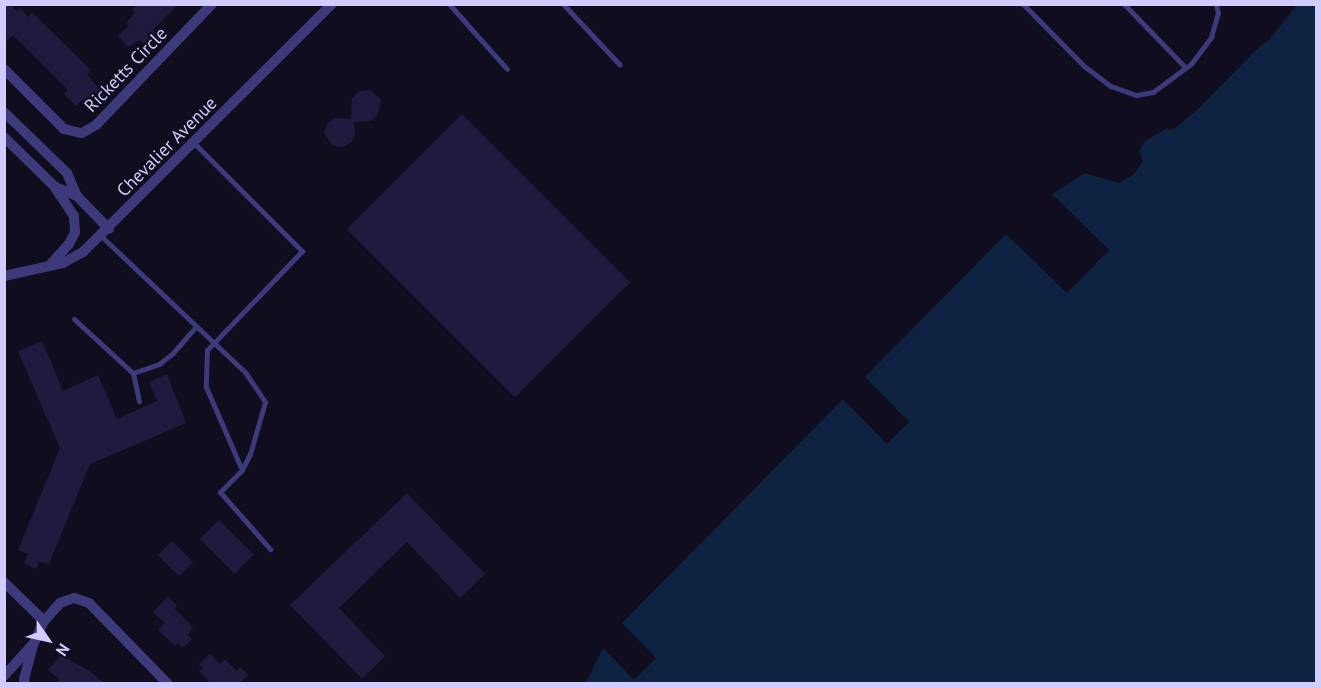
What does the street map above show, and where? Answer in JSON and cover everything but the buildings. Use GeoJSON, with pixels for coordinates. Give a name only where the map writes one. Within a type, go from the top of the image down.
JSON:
{"type":"FeatureCollection","features":[{"type":"Feature","properties":{"kind":"street","name":"Ricketts Circle"},"geometry":{"type":"LineString","coordinates":[[4,69],[64,129],[82,133],[96,125],[212,4]]}},
{"type":"Feature","properties":{"kind":"street","name":"Chevalier Avenue"},"geometry":{"type":"LineString","coordinates":[[4,276],[63,263],[83,252],[332,4]]}},
{"type":"Feature","properties":{"kind":"street"},"geometry":{"type":"LineString","coordinates":[[4,112],[67,173],[77,196],[105,232]]}},
{"type":"Feature","properties":{"kind":"street"},"geometry":{"type":"LineString","coordinates":[[15,122],[4,135],[55,187],[74,216],[75,232],[69,244],[49,266]]}},
{"type":"Feature","properties":{"kind":"street"},"geometry":{"type":"LineString","coordinates":[[55,187],[77,196]]}},
{"type":"Feature","properties":{"kind":"street"},"geometry":{"type":"LineString","coordinates":[[4,582],[44,621]]}},
{"type":"Feature","properties":{"kind":"street"},"geometry":{"type":"LineString","coordinates":[[26,684],[24,679],[34,643],[44,621],[60,603],[74,598],[89,603],[168,684]]}},
{"type":"Feature","properties":{"kind":"street"},"geometry":{"type":"LineString","coordinates":[[4,676],[34,643]]}},
{"type":"Feature","properties":{"kind":"lane"},"geometry":{"type":"LineString","coordinates":[[450,4],[507,69]]}},
{"type":"Feature","properties":{"kind":"lane"},"geometry":{"type":"LineString","coordinates":[[563,4],[620,65]]}},
{"type":"Feature","properties":{"kind":"lane"},"geometry":{"type":"LineString","coordinates":[[1023,4],[1084,66],[1111,86],[1136,95],[1153,92],[1186,68],[1211,37],[1218,13],[1216,4]]}},
{"type":"Feature","properties":{"kind":"lane"},"geometry":{"type":"LineString","coordinates":[[1124,4],[1186,68]]}},
{"type":"Feature","properties":{"kind":"lane"},"geometry":{"type":"LineString","coordinates":[[194,143],[302,250],[207,350],[206,387],[242,470]]}},
{"type":"Feature","properties":{"kind":"lane"},"geometry":{"type":"LineString","coordinates":[[105,232],[196,326],[245,372],[265,402],[250,454],[242,470],[220,492],[270,549]]}},
{"type":"Feature","properties":{"kind":"lane"},"geometry":{"type":"LineString","coordinates":[[74,318],[133,373],[139,401]]}},
{"type":"Feature","properties":{"kind":"lane"},"geometry":{"type":"LineString","coordinates":[[133,373],[159,364],[172,354],[196,326]]}},
{"type":"Feature","properties":{"kind":"water"},"geometry":{"type":"Polygon","coordinates":[[[1287,5],[1316,5],[1316,683],[580,684],[603,648],[625,626],[622,623],[843,399],[848,405],[870,382],[865,377],[1006,234],[1013,240],[1055,198],[1048,191],[1079,167],[1113,178],[1128,170],[1145,141],[1172,125],[1278,19],[1287,5]]]}},
{"type":"Feature","properties":{"kind":"pier"},"geometry":{"type":"Polygon","coordinates":[[[1283,4],[1297,5],[1269,40],[1258,48],[1199,108],[1176,128],[1169,130],[1166,125],[1276,17],[1283,4]]]}},
{"type":"Feature","properties":{"kind":"pier"},"geometry":{"type":"Polygon","coordinates":[[[1138,147],[1143,161],[1133,175],[1119,183],[1085,173],[1052,194],[1109,250],[1067,293],[1004,232],[1013,236],[1051,198],[1046,189],[1077,164],[1113,174],[1126,168],[1138,147]]]}},
{"type":"Feature","properties":{"kind":"pier"},"geometry":{"type":"Polygon","coordinates":[[[863,375],[909,422],[887,444],[841,397],[848,401],[866,382],[863,375]]]}},
{"type":"Feature","properties":{"kind":"pier"},"geometry":{"type":"Polygon","coordinates":[[[620,621],[656,658],[634,680],[603,648],[586,683],[577,684],[598,643],[603,644],[621,626],[620,621]]]}}]}
